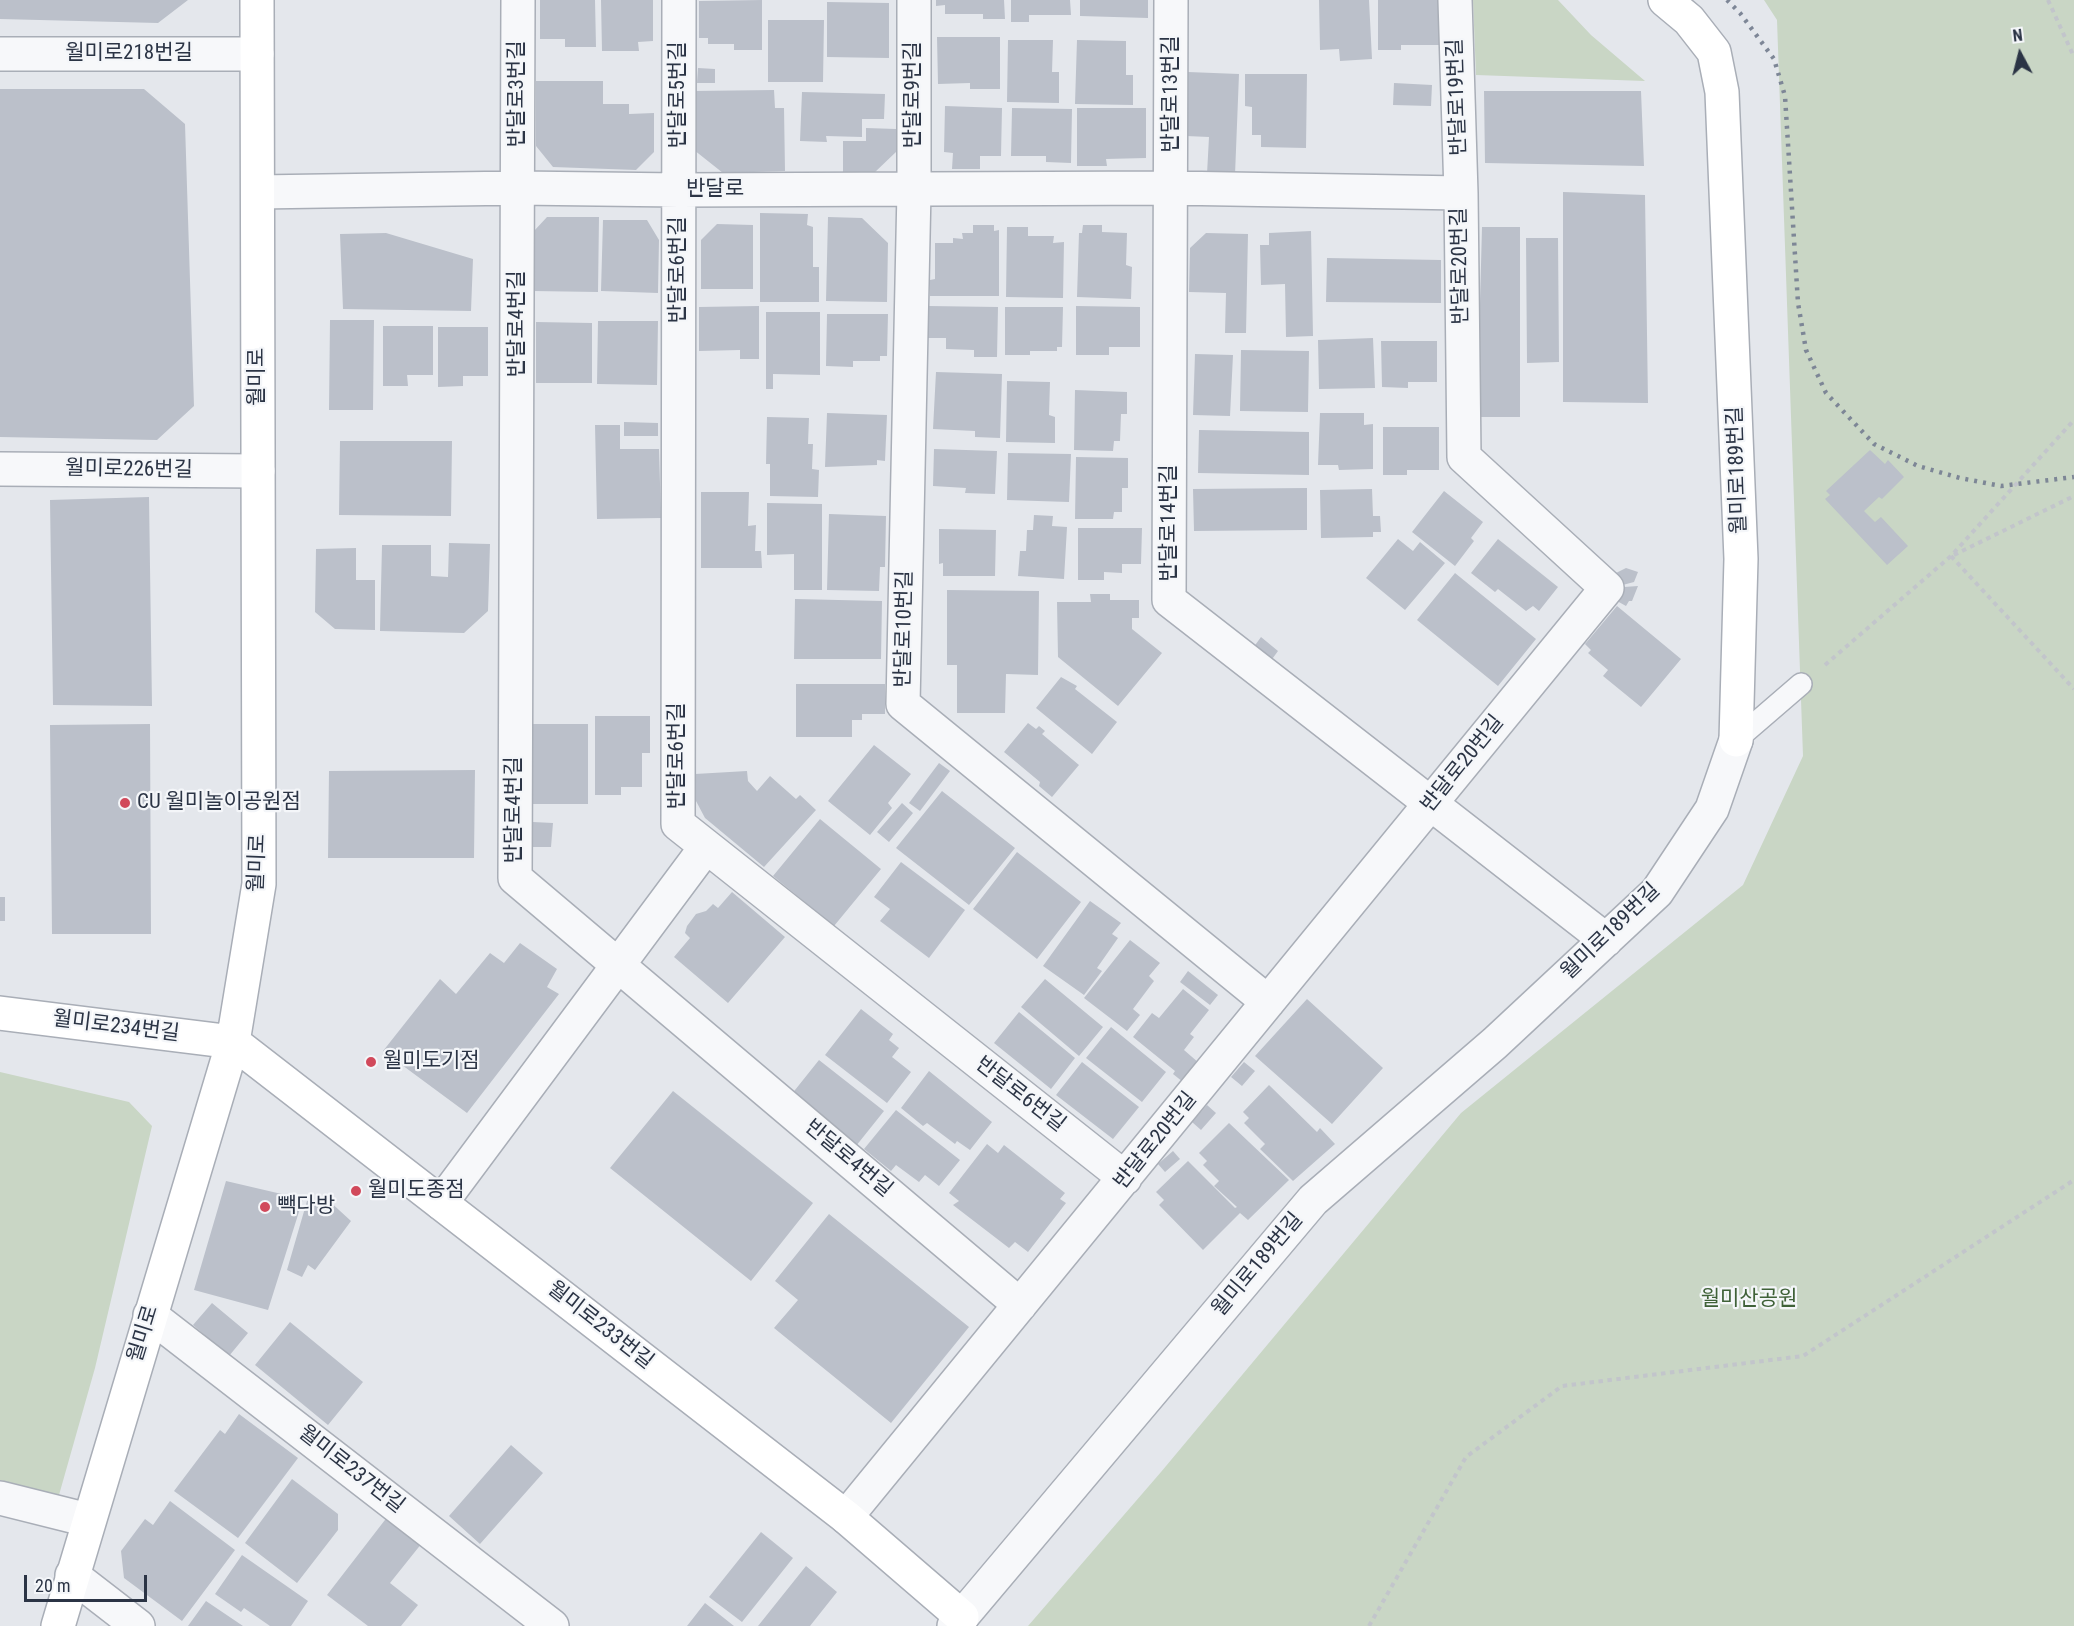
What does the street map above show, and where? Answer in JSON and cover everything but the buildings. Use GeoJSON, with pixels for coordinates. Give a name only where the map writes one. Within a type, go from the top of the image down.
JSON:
{"type":"FeatureCollection","features":[{"type":"Feature","properties":{"kind":"street","name":"월미로"},"geometry":{"type":"LineString","coordinates":[[58,1626],[233,1042],[260,884],[257,0]]}},
{"type":"Feature","properties":{"kind":"street","name":"반달로3번길"},"geometry":{"type":"LineString","coordinates":[[518,0],[518,188]]}},
{"type":"Feature","properties":{"kind":"street","name":"반달로5번길"},"geometry":{"type":"LineString","coordinates":[[679,0],[679,190]]}},
{"type":"Feature","properties":{"kind":"street","name":"반달로9번길"},"geometry":{"type":"LineString","coordinates":[[914,0],[914,190]]}},
{"type":"Feature","properties":{"kind":"street","name":"반달로13번길"},"geometry":{"type":"LineString","coordinates":[[1171,0],[1172,188]]}},
{"type":"Feature","properties":{"kind":"street","name":"반달로19번길"},"geometry":{"type":"LineString","coordinates":[[1455,0],[1461,193]]}},
{"type":"Feature","properties":{"kind":"street","name":"월미로189번길"},"geometry":{"type":"LineString","coordinates":[[958,1621],[1313,1200],[1495,1043],[1657,892],[1712,808],[1736,740],[1741,559],[1722,92],[1714,52],[1689,20],[1665,0]]}},
{"type":"Feature","properties":{"kind":"street","name":"월미로218번길"},"geometry":{"type":"LineString","coordinates":[[0,54],[257,54]]}},
{"type":"Feature","properties":{"kind":"street","name":"반달로"},"geometry":{"type":"LineString","coordinates":[[258,192],[518,188],[679,190],[1172,188]]}},
{"type":"Feature","properties":{"kind":"street","name":"반달로4번길"},"geometry":{"type":"LineString","coordinates":[[518,188],[515,878],[1020,1305]]}},
{"type":"Feature","properties":{"kind":"street","name":"반달로20번길"},"geometry":{"type":"LineString","coordinates":[[846,1517],[1607,588],[1464,457],[1461,193],[1172,188]]}},
{"type":"Feature","properties":{"kind":"street","name":"반달로14번길"},"geometry":{"type":"LineString","coordinates":[[1172,188],[1169,600],[1429,805]]}},
{"type":"Feature","properties":{"kind":"street","name":"반달로6번길"},"geometry":{"type":"LineString","coordinates":[[679,190],[678,824],[1125,1178]]}},
{"type":"Feature","properties":{"kind":"street","name":"반달로10번길"},"geometry":{"type":"LineString","coordinates":[[914,190],[903,704],[1268,1002]]}},
{"type":"Feature","properties":{"kind":"street","name":"월미로226번길"},"geometry":{"type":"LineString","coordinates":[[0,468],[258,471]]}},
{"type":"Feature","properties":{"kind":"street"},"geometry":{"type":"LineString","coordinates":[[1429,805],[1606,940]]}},
{"type":"Feature","properties":{"kind":"street"},"geometry":{"type":"LineString","coordinates":[[441,1203],[706,847]]}},
{"type":"Feature","properties":{"kind":"street","name":"월미로234번길"},"geometry":{"type":"LineString","coordinates":[[0,1013],[233,1042]]}},
{"type":"Feature","properties":{"kind":"street","name":"월미로233번길"},"geometry":{"type":"LineString","coordinates":[[233,1042],[846,1517],[958,1621]]}},
{"type":"Feature","properties":{"kind":"street","name":"월미로237번길"},"geometry":{"type":"LineString","coordinates":[[150,1315],[552,1626]]}},
{"type":"Feature","properties":{"kind":"street"},"geometry":{"type":"LineString","coordinates":[[0,1498],[88,1520]]}},
{"type":"Feature","properties":{"kind":"street"},"geometry":{"type":"LineString","coordinates":[[72,1575],[138,1626]]}},
{"type":"Feature","properties":{"kind":"lane"},"geometry":{"type":"LineString","coordinates":[[1736,740],[1801,684]]}},
{"type":"Feature","properties":{"kind":"path"},"geometry":{"type":"LineString","coordinates":[[2048,0],[2074,57]]}},
{"type":"Feature","properties":{"kind":"path"},"geometry":{"type":"LineString","coordinates":[[1801,684],[1951,556],[2074,420]]}},
{"type":"Feature","properties":{"kind":"path"},"geometry":{"type":"LineString","coordinates":[[1951,556],[2074,496]]}},
{"type":"Feature","properties":{"kind":"path"},"geometry":{"type":"LineString","coordinates":[[1951,556],[2074,689]]}},
{"type":"Feature","properties":{"kind":"path"},"geometry":{"type":"LineString","coordinates":[[1369,1626],[1466,1457],[1562,1386],[1803,1356],[2074,1180]]}},
{"type":"Feature","properties":{"kind":"green space"},"geometry":{"type":"Polygon","coordinates":[[[1473,0],[1558,0],[1591,35],[1645,81],[1476,75],[1473,0]]]}},
{"type":"Feature","properties":{"kind":"green space","name":"월미산공원"},"geometry":{"type":"Polygon","coordinates":[[[1764,0],[2074,0],[2074,1626],[1028,1626],[1161,1472],[1461,1113],[1743,885],[1803,756],[1777,20],[1764,0]]]}},
{"type":"Feature","properties":{"kind":"green space"},"geometry":{"type":"Polygon","coordinates":[[[0,1072],[129,1102],[152,1126],[95,1368],[59,1495],[0,1480],[0,1072]]]}},
{"type":"Feature","properties":{"kind":"railway"},"geometry":{"type":"LineString","coordinates":[[1727,0],[1740,13],[1774,59],[1785,96],[1798,303],[1806,350],[1826,393],[1874,444],[1918,466],[1960,478],[2001,486],[2074,477]]}},
{"type":"Feature","properties":{"kind":"place","name":"CU 월미놀이공원점"},"geometry":{"type":"Point","coordinates":[125,803]}},
{"type":"Feature","properties":{"kind":"place","name":"월미도기점"},"geometry":{"type":"Point","coordinates":[371,1062]}},
{"type":"Feature","properties":{"kind":"place","name":"월미도종점"},"geometry":{"type":"Point","coordinates":[356,1191]}},
{"type":"Feature","properties":{"kind":"place","name":"빽다방"},"geometry":{"type":"Point","coordinates":[265,1207]}}]}
